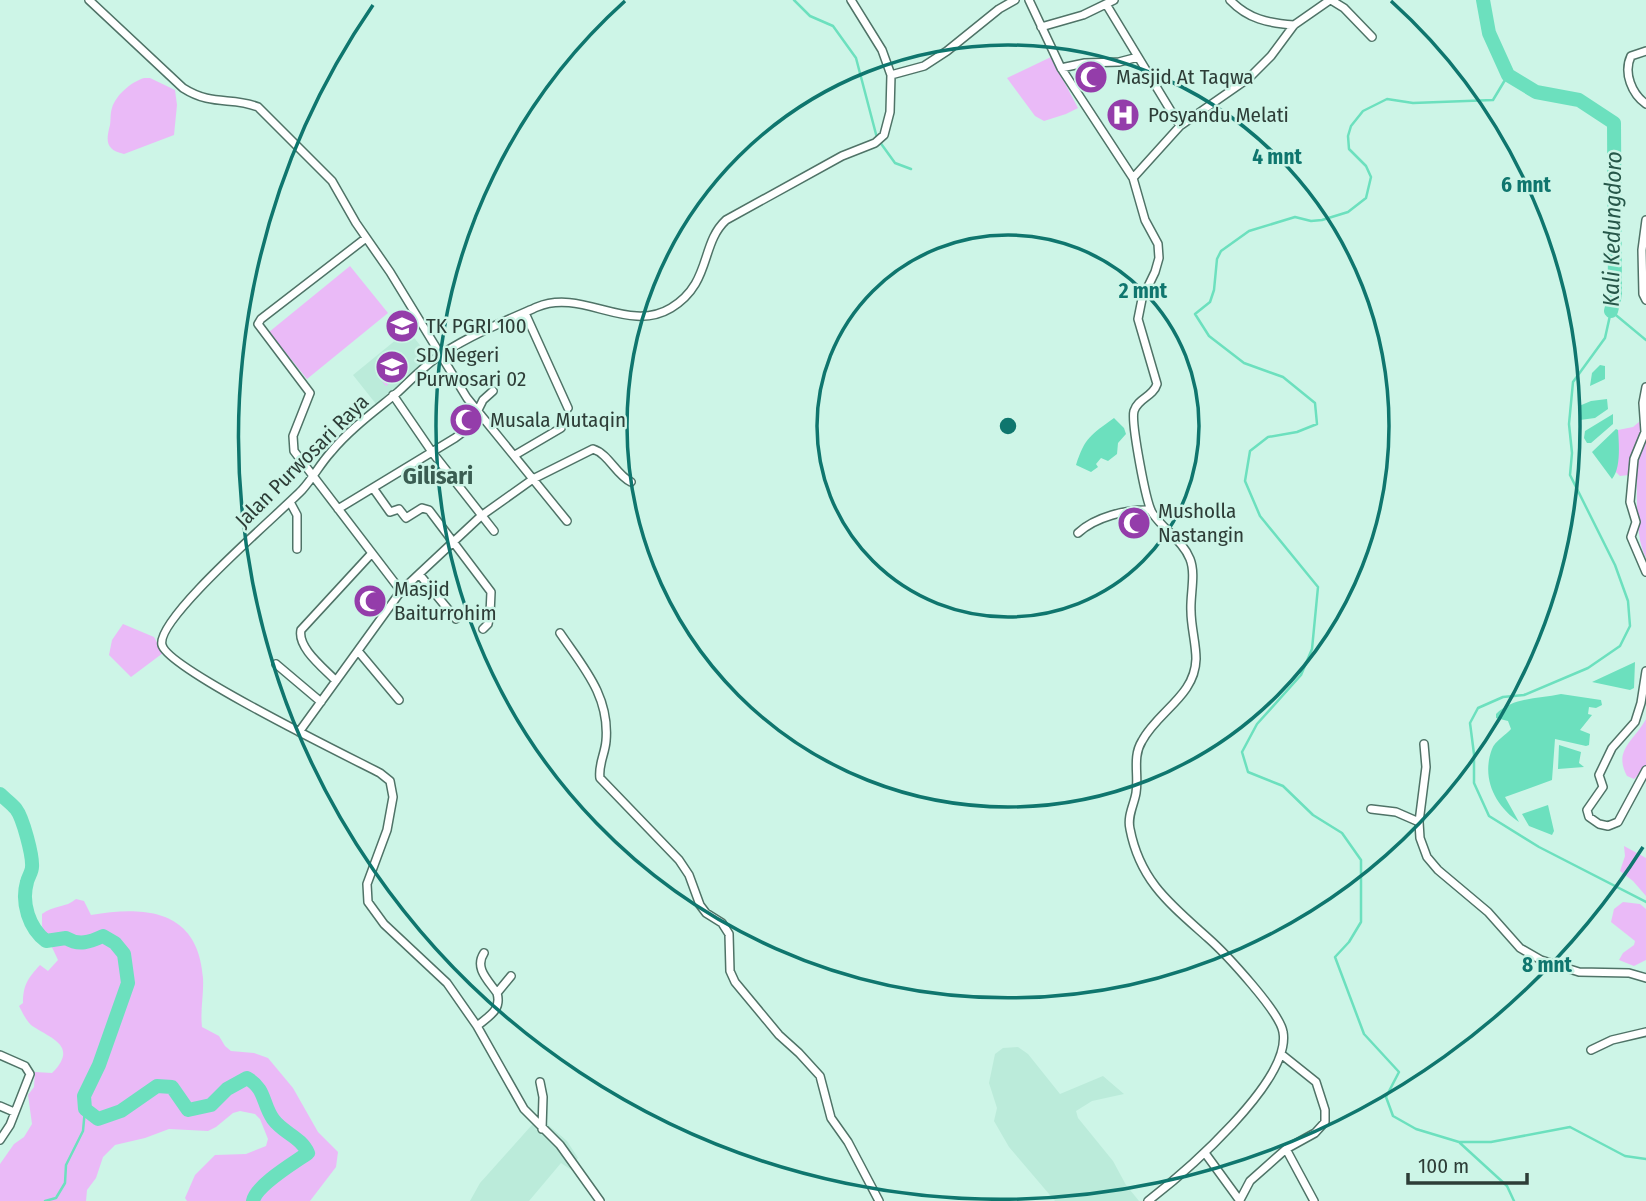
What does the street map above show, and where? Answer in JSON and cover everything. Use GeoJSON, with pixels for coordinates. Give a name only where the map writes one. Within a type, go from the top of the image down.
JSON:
{"type":"FeatureCollection","features":[{"type":"Feature","properties":{"kind":"street"},"geometry":{"type":"LineString","coordinates":[[89,0],[183,88],[212,101],[258,107],[332,181],[479,415],[515,455],[567,521]]}},
{"type":"Feature","properties":{"kind":"street"},"geometry":{"type":"LineString","coordinates":[[851,0],[882,50],[891,75],[924,66],[999,9],[1015,0]]}},
{"type":"Feature","properties":{"kind":"street"},"geometry":{"type":"LineString","coordinates":[[1028,0],[1061,68],[1133,178],[1145,220],[1158,244],[1156,272],[1142,299],[1138,319],[1157,384],[1153,393],[1137,403],[1133,414],[1134,430],[1150,510],[1190,559],[1196,660],[1183,695],[1140,743],[1136,765],[1137,790],[1129,818],[1130,830],[1139,859],[1152,884],[1220,950],[1276,1016],[1284,1037],[1281,1054],[1258,1093],[1220,1140],[1148,1201]]}},
{"type":"Feature","properties":{"kind":"street"},"geometry":{"type":"LineString","coordinates":[[1041,27],[1083,15],[1114,0]]}},
{"type":"Feature","properties":{"kind":"street"},"geometry":{"type":"LineString","coordinates":[[1230,0],[1238,8],[1258,19],[1294,25]]}},
{"type":"Feature","properties":{"kind":"street"},"geometry":{"type":"LineString","coordinates":[[1133,178],[1180,126],[1249,78],[1271,56],[1294,25],[1331,0],[1344,8],[1372,37]]}},
{"type":"Feature","properties":{"kind":"street"},"geometry":{"type":"LineString","coordinates":[[1106,4],[1120,23],[1180,126]]}},
{"type":"Feature","properties":{"kind":"street"},"geometry":{"type":"LineString","coordinates":[[1646,51],[1631,56],[1628,70],[1633,93],[1646,104]]}},
{"type":"Feature","properties":{"kind":"street"},"geometry":{"type":"LineString","coordinates":[[1061,68],[1085,63],[1118,62],[1138,57]]}},
{"type":"Feature","properties":{"kind":"street","name":"Jalan Purwosari Raya"},"geometry":{"type":"LineString","coordinates":[[477,1026],[447,983],[377,916],[366,896],[367,884],[392,812],[392,787],[380,773],[238,699],[180,664],[166,652],[162,644],[165,632],[174,617],[231,557],[290,502],[339,443],[440,354],[552,303],[580,304],[631,317],[653,316],[669,309],[687,296],[700,277],[716,232],[726,220],[842,156],[875,144],[884,135],[890,112],[891,75]]}},
{"type":"Feature","properties":{"kind":"street"},"geometry":{"type":"LineString","coordinates":[[1646,220],[1642,250],[1643,294],[1646,300]]}},
{"type":"Feature","properties":{"kind":"street"},"geometry":{"type":"LineString","coordinates":[[366,238],[258,324],[310,394],[292,441],[294,451],[401,590]]}},
{"type":"Feature","properties":{"kind":"street"},"geometry":{"type":"LineString","coordinates":[[525,313],[568,408]]}},
{"type":"Feature","properties":{"kind":"street"},"geometry":{"type":"LineString","coordinates":[[1646,387],[1643,403],[1645,432],[1634,458],[1630,502],[1636,522],[1631,537],[1646,572]]}},
{"type":"Feature","properties":{"kind":"street"},"geometry":{"type":"LineString","coordinates":[[338,509],[432,452],[479,415],[483,400],[493,391]]}},
{"type":"Feature","properties":{"kind":"street"},"geometry":{"type":"LineString","coordinates":[[393,396],[432,452],[494,531]]}},
{"type":"Feature","properties":{"kind":"street"},"geometry":{"type":"LineString","coordinates":[[515,455],[561,428]]}},
{"type":"Feature","properties":{"kind":"street"},"geometry":{"type":"LineString","coordinates":[[299,732],[401,590],[481,516],[533,479],[596,449],[631,482]]}},
{"type":"Feature","properties":{"kind":"street"},"geometry":{"type":"LineString","coordinates":[[373,488],[390,512],[399,509],[406,518],[422,508],[427,509],[491,592],[488,624],[483,629]]}},
{"type":"Feature","properties":{"kind":"street"},"geometry":{"type":"LineString","coordinates":[[290,502],[297,515],[297,549]]}},
{"type":"Feature","properties":{"kind":"street"},"geometry":{"type":"LineString","coordinates":[[1078,534],[1084,527],[1104,519],[1150,510]]}},
{"type":"Feature","properties":{"kind":"street"},"geometry":{"type":"LineString","coordinates":[[336,681],[305,647],[300,636],[301,630],[372,553]]}},
{"type":"Feature","properties":{"kind":"street"},"geometry":{"type":"LineString","coordinates":[[419,574],[456,619]]}},
{"type":"Feature","properties":{"kind":"street"},"geometry":{"type":"LineString","coordinates":[[560,633],[584,664],[599,695],[607,740],[600,764],[600,778],[679,860],[689,875],[700,905],[727,930],[731,943],[730,971],[735,982],[779,1035],[820,1076],[831,1118],[848,1142],[879,1201]]}},
{"type":"Feature","properties":{"kind":"street"},"geometry":{"type":"LineString","coordinates":[[358,651],[400,700]]}},
{"type":"Feature","properties":{"kind":"street"},"geometry":{"type":"LineString","coordinates":[[276,664],[321,702]]}},
{"type":"Feature","properties":{"kind":"street"},"geometry":{"type":"LineString","coordinates":[[1646,671],[1641,703],[1634,722],[1612,748],[1599,775],[1603,787],[1587,810],[1589,817],[1608,827],[1618,822],[1646,771]]}},
{"type":"Feature","properties":{"kind":"street"},"geometry":{"type":"LineString","coordinates":[[1424,744],[1426,767],[1419,822],[1423,849],[1445,876],[1488,912],[1520,948],[1558,967],[1590,974],[1639,974],[1646,978]]}},
{"type":"Feature","properties":{"kind":"street"},"geometry":{"type":"LineString","coordinates":[[1371,808],[1395,812],[1419,822]]}},
{"type":"Feature","properties":{"kind":"street"},"geometry":{"type":"LineString","coordinates":[[484,953],[479,967],[499,1000],[497,1009],[477,1026],[524,1110],[560,1145],[600,1201]]}},
{"type":"Feature","properties":{"kind":"street"},"geometry":{"type":"LineString","coordinates":[[497,993],[511,976]]}},
{"type":"Feature","properties":{"kind":"street"},"geometry":{"type":"LineString","coordinates":[[1591,1050],[1612,1040],[1646,1032]]}},
{"type":"Feature","properties":{"kind":"street"},"geometry":{"type":"LineString","coordinates":[[1205,1153],[1237,1200],[1250,1181],[1286,1149],[1315,1133],[1325,1122],[1326,1114],[1319,1088],[1310,1075],[1281,1054]]}},
{"type":"Feature","properties":{"kind":"street"},"geometry":{"type":"LineString","coordinates":[[0,1055],[25,1066],[30,1074],[10,1125],[0,1140]]}},
{"type":"Feature","properties":{"kind":"street"},"geometry":{"type":"LineString","coordinates":[[540,1082],[543,1097],[542,1129]]}},
{"type":"Feature","properties":{"kind":"street"},"geometry":{"type":"LineString","coordinates":[[0,1105],[15,1112]]}},
{"type":"Feature","properties":{"kind":"street"},"geometry":{"type":"LineString","coordinates":[[1286,1149],[1314,1201]]}},
{"type":"Feature","properties":{"kind":"shaded area"},"geometry":{"type":"Polygon","coordinates":[[[1051,57],[1078,108],[1044,121],[1035,116],[1007,78],[1051,57]]]}},
{"type":"Feature","properties":{"kind":"shaded area"},"geometry":{"type":"Polygon","coordinates":[[[144,78],[150,78],[175,90],[177,105],[174,135],[124,154],[113,150],[108,144],[112,108],[125,90],[144,78]]]}},
{"type":"Feature","properties":{"kind":"shaded area"},"geometry":{"type":"Polygon","coordinates":[[[350,266],[388,313],[307,379],[269,332],[350,266]]]}},
{"type":"Feature","properties":{"kind":"shaded area","name":"SD Negeri Purwosari 02"},"geometry":{"type":"Polygon","coordinates":[[[408,330],[431,359],[376,404],[353,375],[408,330]]]}},
{"type":"Feature","properties":{"kind":"shaded area"},"geometry":{"type":"Polygon","coordinates":[[[399,358],[407,369],[386,386],[378,376],[399,358]]]}},
{"type":"Feature","properties":{"kind":"shaded area"},"geometry":{"type":"Polygon","coordinates":[[[1600,365],[1605,366],[1605,379],[1590,386],[1592,373],[1600,365]]]}},
{"type":"Feature","properties":{"kind":"shaded area"},"geometry":{"type":"Polygon","coordinates":[[[1607,399],[1608,409],[1595,418],[1580,420],[1579,406],[1607,399]]]}},
{"type":"Feature","properties":{"kind":"shaded area"},"geometry":{"type":"Polygon","coordinates":[[[1613,414],[1613,424],[1591,443],[1587,443],[1584,438],[1585,431],[1613,414]]]}},
{"type":"Feature","properties":{"kind":"shaded area"},"geometry":{"type":"Polygon","coordinates":[[[1646,416],[1646,558],[1638,528],[1637,474],[1620,476],[1615,471],[1618,430],[1633,427],[1646,416]]]}},
{"type":"Feature","properties":{"kind":"shaded area"},"geometry":{"type":"Polygon","coordinates":[[[1114,418],[1126,434],[1118,443],[1117,454],[1108,461],[1101,458],[1096,464],[1098,467],[1091,472],[1076,465],[1082,448],[1090,437],[1114,418]]]}},
{"type":"Feature","properties":{"kind":"shaded area"},"geometry":{"type":"Polygon","coordinates":[[[1616,429],[1619,456],[1612,479],[1592,452],[1616,429]]]}},
{"type":"Feature","properties":{"kind":"shaded area"},"geometry":{"type":"Polygon","coordinates":[[[123,624],[154,637],[163,653],[131,677],[109,655],[112,640],[123,624]]]}},
{"type":"Feature","properties":{"kind":"shaded area"},"geometry":{"type":"Polygon","coordinates":[[[1635,662],[1634,688],[1630,690],[1592,682],[1635,662]]]}},
{"type":"Feature","properties":{"kind":"shaded area"},"geometry":{"type":"Polygon","coordinates":[[[1561,694],[1601,700],[1602,705],[1589,707],[1588,714],[1592,715],[1580,730],[1590,734],[1589,745],[1555,739],[1552,780],[1505,797],[1519,822],[1497,800],[1489,781],[1492,749],[1511,729],[1508,721],[1496,718],[1496,714],[1510,704],[1526,699],[1561,694]]]}},
{"type":"Feature","properties":{"kind":"shaded area"},"geometry":{"type":"Polygon","coordinates":[[[1646,719],[1646,767],[1634,779],[1627,776],[1622,759],[1627,746],[1646,719]]]}},
{"type":"Feature","properties":{"kind":"shaded area"},"geometry":{"type":"Polygon","coordinates":[[[1559,745],[1581,752],[1579,763],[1584,767],[1558,769],[1559,745]]]}},
{"type":"Feature","properties":{"kind":"shaded area"},"geometry":{"type":"Polygon","coordinates":[[[1548,805],[1554,831],[1552,835],[1529,826],[1522,814],[1548,805]]]}},
{"type":"Feature","properties":{"kind":"shaded area"},"geometry":{"type":"Polygon","coordinates":[[[1624,846],[1646,858],[1646,896],[1620,871],[1625,856],[1624,846]]]}},
{"type":"Feature","properties":{"kind":"shaded area"},"geometry":{"type":"Polygon","coordinates":[[[76,899],[84,901],[91,915],[131,911],[165,917],[180,925],[191,938],[199,955],[203,978],[202,1027],[219,1036],[231,1051],[254,1053],[268,1058],[293,1088],[318,1132],[338,1152],[336,1167],[310,1201],[187,1201],[185,1198],[195,1175],[215,1155],[246,1154],[266,1146],[268,1139],[260,1119],[255,1114],[240,1111],[208,1131],[169,1129],[115,1145],[103,1157],[96,1178],[87,1190],[86,1201],[0,1201],[0,1164],[32,1124],[28,1095],[34,1087],[35,1072],[52,1073],[63,1056],[59,1043],[31,1025],[19,1006],[23,1003],[27,982],[40,965],[48,971],[58,960],[42,926],[42,914],[76,899]]]}},
{"type":"Feature","properties":{"kind":"shaded area"},"geometry":{"type":"Polygon","coordinates":[[[1623,902],[1640,904],[1646,909],[1646,960],[1634,966],[1619,960],[1635,941],[1611,922],[1614,909],[1623,902]]]}},
{"type":"Feature","properties":{"kind":"shaded area"},"geometry":{"type":"Polygon","coordinates":[[[1018,1047],[1028,1054],[1060,1094],[1103,1076],[1124,1094],[1092,1101],[1076,1111],[1078,1118],[1113,1161],[1126,1185],[1139,1201],[1055,1201],[1009,1147],[994,1121],[997,1108],[989,1083],[995,1054],[1003,1048],[1018,1047]]]}},
{"type":"Feature","properties":{"kind":"shaded area"},"geometry":{"type":"Polygon","coordinates":[[[539,1117],[567,1141],[578,1158],[570,1169],[561,1163],[529,1201],[470,1201],[480,1183],[539,1117]]]}},
{"type":"Feature","properties":{"kind":"waterway"},"geometry":{"type":"LineString","coordinates":[[794,0],[810,16],[833,26],[856,58],[877,138],[895,163],[911,169]]}},
{"type":"Feature","properties":{"kind":"waterway","name":"Kali Kedungdoro"},"geometry":{"type":"LineString","coordinates":[[1483,0],[1489,33],[1508,75],[1536,92],[1579,100],[1614,123],[1615,295],[1611,311]]}},
{"type":"Feature","properties":{"kind":"waterway"},"geometry":{"type":"LineString","coordinates":[[1508,75],[1493,100],[1413,103],[1387,99],[1363,111],[1351,126],[1348,136],[1349,149],[1366,166],[1371,177],[1366,198],[1348,212],[1322,220],[1311,221],[1295,217],[1249,231],[1221,251],[1217,259],[1210,302],[1195,314],[1209,336],[1244,363],[1283,377],[1315,403],[1317,424],[1297,432],[1268,437],[1250,451],[1245,481],[1260,516],[1318,587],[1312,649],[1301,675],[1257,724],[1242,752],[1248,772],[1283,786],[1313,815],[1342,833],[1361,860],[1361,922],[1349,942],[1335,957],[1364,1034],[1399,1072],[1386,1097],[1393,1116],[1416,1129],[1459,1142],[1491,1142],[1570,1127],[1625,1156],[1646,1159]]}},
{"type":"Feature","properties":{"kind":"waterway","name":"Kali Kedungdoro"},"geometry":{"type":"LineString","coordinates":[[1646,340],[1611,311],[1605,338],[1573,382],[1569,424],[1572,453],[1570,475],[1615,565],[1628,601],[1630,626],[1620,646],[1588,668],[1524,695],[1503,697],[1478,708],[1470,723],[1474,783],[1489,816],[1539,847],[1646,902]]}},
{"type":"Feature","properties":{"kind":"waterway"},"geometry":{"type":"LineString","coordinates":[[0,794],[16,809],[27,837],[32,867],[25,890],[26,906],[31,922],[40,936],[46,941],[66,938],[75,942],[103,936],[115,943],[124,954],[128,983],[99,1065],[84,1096],[85,1109],[98,1119],[121,1111],[157,1086],[172,1087],[188,1110],[211,1105],[227,1089],[247,1078],[258,1087],[273,1119],[301,1143],[308,1153],[268,1181],[253,1201]]}},
{"type":"Feature","properties":{"kind":"waterway"},"geometry":{"type":"LineString","coordinates":[[45,1201],[56,1198],[65,1183],[66,1165],[83,1131],[85,1109]]}},
{"type":"Feature","properties":{"kind":"waterway"},"geometry":{"type":"LineString","coordinates":[[1460,1143],[1507,1186],[1514,1201]]}},
{"type":"Feature","properties":{"kind":"place","name":"Masjid At Taqwa"},"geometry":{"type":"Point","coordinates":[1091,77]}},
{"type":"Feature","properties":{"kind":"place","name":"Posyandu Melati"},"geometry":{"type":"Point","coordinates":[1123,115]}},
{"type":"Feature","properties":{"kind":"place","name":"TK PGRI 100"},"geometry":{"type":"Point","coordinates":[402,326]}},
{"type":"Feature","properties":{"kind":"place","name":"SD Negeri Purwosari 02"},"geometry":{"type":"Point","coordinates":[392,367]}},
{"type":"Feature","properties":{"kind":"place","name":"Musala Mutaqin"},"geometry":{"type":"Point","coordinates":[466,420]}},
{"type":"Feature","properties":{"kind":"place","name":"Musholla Nastangin"},"geometry":{"type":"Point","coordinates":[1134,523]}},
{"type":"Feature","properties":{"kind":"place","name":"Masjid Baiturrohim"},"geometry":{"type":"Point","coordinates":[370,601]}},
{"type":"Feature","properties":{"kind":"district","name":"Gilisari"},"geometry":{"type":"Point","coordinates":[438,476]}}]}
